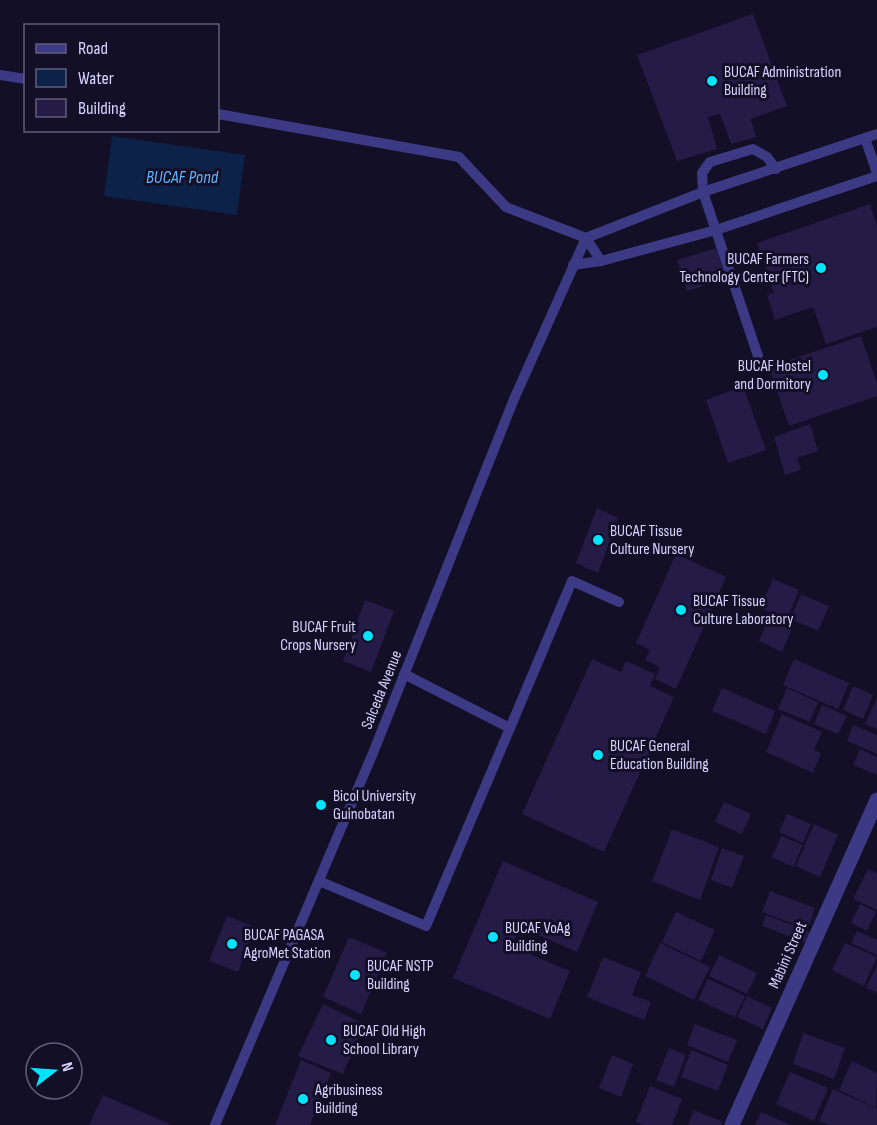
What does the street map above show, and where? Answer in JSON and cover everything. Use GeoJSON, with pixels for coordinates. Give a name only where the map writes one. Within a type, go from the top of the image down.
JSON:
{"type":"FeatureCollection","features":[{"type":"Feature","properties":{"kind":"street","name":"Mabini Street"},"geometry":{"type":"LineString","coordinates":[[732,1125],[873,817],[877,800]]}},
{"type":"Feature","properties":{"kind":"lane"},"geometry":{"type":"LineString","coordinates":[[0,75],[24,80]]}},
{"type":"Feature","properties":{"kind":"lane"},"geometry":{"type":"LineString","coordinates":[[219,114],[459,157],[506,207],[585,238],[601,261]]}},
{"type":"Feature","properties":{"kind":"lane"},"geometry":{"type":"LineString","coordinates":[[585,238],[703,192],[877,134]]}},
{"type":"Feature","properties":{"kind":"lane"},"geometry":{"type":"LineString","coordinates":[[573,265],[601,261],[716,230],[877,175],[865,138]]}},
{"type":"Feature","properties":{"kind":"lane"},"geometry":{"type":"LineString","coordinates":[[758,356],[703,192],[702,173],[710,162],[753,149],[767,157],[776,169]]}},
{"type":"Feature","properties":{"kind":"lane","name":"Salceda Avenue"},"geometry":{"type":"LineString","coordinates":[[214,1125],[373,753],[514,399],[585,238]]}},
{"type":"Feature","properties":{"kind":"lane"},"geometry":{"type":"LineString","coordinates":[[319,880],[426,926],[572,581],[619,602]]}},
{"type":"Feature","properties":{"kind":"lane"},"geometry":{"type":"LineString","coordinates":[[404,675],[510,728]]}},
{"type":"Feature","properties":{"kind":"water","name":"BUCAF Pond"},"geometry":{"type":"Polygon","coordinates":[[[112,136],[245,155],[237,215],[104,196],[112,136]]]}},
{"type":"Feature","properties":{"kind":"building","name":"BUCAF Administration Building"},"geometry":{"type":"Polygon","coordinates":[[[753,14],[787,106],[751,119],[756,137],[731,144],[720,114],[708,117],[717,149],[677,161],[637,55],[753,14]]]}},
{"type":"Feature","properties":{"kind":"building","name":"BUCAF Farmers Technology Center (FTC)"},"geometry":{"type":"Polygon","coordinates":[[[870,204],[877,226],[877,327],[826,344],[813,307],[775,320],[767,295],[774,293],[757,243],[870,204]]]}},
{"type":"Feature","properties":{"kind":"building"},"geometry":{"type":"Polygon","coordinates":[[[716,248],[727,279],[687,291],[677,260],[716,248]]]}},
{"type":"Feature","properties":{"kind":"building","name":"BUCAF Hostel and Dormitory"},"geometry":{"type":"Polygon","coordinates":[[[861,336],[877,383],[877,396],[789,426],[769,367],[861,336]]]}},
{"type":"Feature","properties":{"kind":"building"},"geometry":{"type":"Polygon","coordinates":[[[743,386],[766,450],[728,463],[706,400],[743,386]]]}},
{"type":"Feature","properties":{"kind":"building"},"geometry":{"type":"Polygon","coordinates":[[[810,424],[818,451],[797,458],[801,470],[785,475],[774,437],[810,424]]]}},
{"type":"Feature","properties":{"kind":"building","name":"BUCAF Tissue Culture Nursery"},"geometry":{"type":"Polygon","coordinates":[[[597,508],[618,518],[598,573],[576,563],[597,508]]]}},
{"type":"Feature","properties":{"kind":"building","name":"BUCAF Tissue Culture Laboratory"},"geometry":{"type":"Polygon","coordinates":[[[676,554],[726,577],[676,689],[655,679],[660,667],[645,660],[650,650],[636,643],[676,554]]]}},
{"type":"Feature","properties":{"kind":"building"},"geometry":{"type":"Polygon","coordinates":[[[773,579],[799,590],[787,619],[760,608],[773,579]]]}},
{"type":"Feature","properties":{"kind":"building"},"geometry":{"type":"Polygon","coordinates":[[[801,594],[829,606],[818,631],[790,619],[801,594]]]}},
{"type":"Feature","properties":{"kind":"building","name":"BUCAF Fruit Crops Nursery"},"geometry":{"type":"Polygon","coordinates":[[[365,600],[394,611],[371,672],[343,661],[365,600]]]}},
{"type":"Feature","properties":{"kind":"building"},"geometry":{"type":"Polygon","coordinates":[[[768,619],[792,629],[782,652],[759,641],[768,619]]]}},
{"type":"Feature","properties":{"kind":"building","name":"BUCAF General Education Building"},"geometry":{"type":"Polygon","coordinates":[[[592,659],[621,672],[626,661],[655,674],[650,686],[674,697],[604,852],[522,814],[592,659]]]}},
{"type":"Feature","properties":{"kind":"building"},"geometry":{"type":"Polygon","coordinates":[[[794,659],[849,683],[838,709],[783,685],[794,659]]]}},
{"type":"Feature","properties":{"kind":"building"},"geometry":{"type":"Polygon","coordinates":[[[853,686],[873,695],[863,719],[843,710],[853,686]]]}},
{"type":"Feature","properties":{"kind":"building"},"geometry":{"type":"Polygon","coordinates":[[[722,688],[775,711],[766,734],[712,711],[722,688]]]}},
{"type":"Feature","properties":{"kind":"building"},"geometry":{"type":"Polygon","coordinates":[[[787,688],[818,702],[810,722],[778,709],[787,688]]]}},
{"type":"Feature","properties":{"kind":"building"},"geometry":{"type":"Polygon","coordinates":[[[877,698],[877,729],[865,724],[877,698]]]}},
{"type":"Feature","properties":{"kind":"building"},"geometry":{"type":"Polygon","coordinates":[[[822,705],[847,716],[838,734],[814,724],[822,705]]]}},
{"type":"Feature","properties":{"kind":"building"},"geometry":{"type":"Polygon","coordinates":[[[782,714],[822,732],[814,750],[821,753],[813,773],[766,752],[782,714]]]}},
{"type":"Feature","properties":{"kind":"building"},"geometry":{"type":"Polygon","coordinates":[[[853,725],[877,735],[877,754],[847,741],[853,725]]]}},
{"type":"Feature","properties":{"kind":"building"},"geometry":{"type":"Polygon","coordinates":[[[860,749],[877,757],[877,775],[853,765],[860,749]]]}},
{"type":"Feature","properties":{"kind":"building"},"geometry":{"type":"Polygon","coordinates":[[[724,802],[751,814],[742,834],[715,822],[724,802]]]}},
{"type":"Feature","properties":{"kind":"building"},"geometry":{"type":"Polygon","coordinates":[[[787,814],[811,824],[803,843],[779,832],[787,814]]]}},
{"type":"Feature","properties":{"kind":"building"},"geometry":{"type":"Polygon","coordinates":[[[814,824],[838,835],[820,877],[796,866],[814,824]]]}},
{"type":"Feature","properties":{"kind":"building"},"geometry":{"type":"Polygon","coordinates":[[[672,829],[719,847],[700,900],[652,881],[672,829]]]}},
{"type":"Feature","properties":{"kind":"building"},"geometry":{"type":"Polygon","coordinates":[[[781,836],[803,845],[793,867],[772,857],[781,836]]]}},
{"type":"Feature","properties":{"kind":"building"},"geometry":{"type":"Polygon","coordinates":[[[722,848],[744,856],[732,888],[711,880],[722,848]]]}},
{"type":"Feature","properties":{"kind":"building","name":"BUCAF VoAg Building"},"geometry":{"type":"Polygon","coordinates":[[[503,861],[598,902],[577,952],[520,927],[512,947],[570,971],[550,1019],[453,978],[503,861]]]}},
{"type":"Feature","properties":{"kind":"building"},"geometry":{"type":"Polygon","coordinates":[[[868,869],[877,873],[877,910],[853,899],[868,869]]]}},
{"type":"Feature","properties":{"kind":"building"},"geometry":{"type":"Polygon","coordinates":[[[770,891],[815,908],[808,929],[762,912],[770,891]]]}},
{"type":"Feature","properties":{"kind":"building"},"geometry":{"type":"Polygon","coordinates":[[[860,904],[876,912],[867,931],[851,923],[860,904]]]}},
{"type":"Feature","properties":{"kind":"building"},"geometry":{"type":"Polygon","coordinates":[[[676,912],[715,930],[701,961],[662,942],[676,912]]]}},
{"type":"Feature","properties":{"kind":"building"},"geometry":{"type":"Polygon","coordinates":[[[766,915],[811,932],[807,943],[762,926],[766,915]]]}},
{"type":"Feature","properties":{"kind":"building","name":"BUCAF PAGASA AgroMet Station"},"geometry":{"type":"Polygon","coordinates":[[[227,916],[255,927],[238,972],[209,961],[227,916]]]}},
{"type":"Feature","properties":{"kind":"building"},"geometry":{"type":"Polygon","coordinates":[[[857,931],[877,940],[877,955],[851,943],[857,931]]]}},
{"type":"Feature","properties":{"kind":"building","name":"BUCAF NSTP Building"},"geometry":{"type":"Polygon","coordinates":[[[349,937],[387,953],[361,1014],[323,997],[349,937]]]}},
{"type":"Feature","properties":{"kind":"building"},"geometry":{"type":"Polygon","coordinates":[[[660,943],[710,967],[694,1000],[645,976],[660,943]]]}},
{"type":"Feature","properties":{"kind":"building"},"geometry":{"type":"Polygon","coordinates":[[[845,943],[877,957],[864,986],[832,970],[845,943]]]}},
{"type":"Feature","properties":{"kind":"building"},"geometry":{"type":"Polygon","coordinates":[[[719,955],[757,973],[747,994],[709,976],[719,955]]]}},
{"type":"Feature","properties":{"kind":"building"},"geometry":{"type":"Polygon","coordinates":[[[603,957],[641,972],[632,995],[651,1002],[644,1020],[587,997],[603,957]]]}},
{"type":"Feature","properties":{"kind":"building"},"geometry":{"type":"Polygon","coordinates":[[[877,965],[877,993],[866,988],[877,965]]]}},
{"type":"Feature","properties":{"kind":"building"},"geometry":{"type":"Polygon","coordinates":[[[708,979],[745,996],[735,1017],[698,1000],[708,979]]]}},
{"type":"Feature","properties":{"kind":"building"},"geometry":{"type":"Polygon","coordinates":[[[747,996],[772,1008],[763,1029],[737,1017],[747,996]]]}},
{"type":"Feature","properties":{"kind":"building","name":"BUCAF Old High School Library"},"geometry":{"type":"Polygon","coordinates":[[[323,1004],[364,1024],[343,1074],[298,1056],[323,1004]]]}},
{"type":"Feature","properties":{"kind":"building"},"geometry":{"type":"Polygon","coordinates":[[[695,1024],[737,1040],[728,1062],[687,1045],[695,1024]]]}},
{"type":"Feature","properties":{"kind":"building"},"geometry":{"type":"Polygon","coordinates":[[[803,1033],[845,1048],[834,1079],[793,1064],[803,1033]]]}},
{"type":"Feature","properties":{"kind":"building"},"geometry":{"type":"Polygon","coordinates":[[[669,1048],[686,1055],[674,1087],[656,1080],[669,1048]]]}},
{"type":"Feature","properties":{"kind":"building"},"geometry":{"type":"Polygon","coordinates":[[[691,1050],[728,1065],[718,1091],[681,1077],[691,1050]]]}},
{"type":"Feature","properties":{"kind":"building"},"geometry":{"type":"Polygon","coordinates":[[[612,1055],[633,1064],[621,1097],[599,1088],[612,1055]]]}},
{"type":"Feature","properties":{"kind":"building","name":"Agribusiness Building"},"geometry":{"type":"Polygon","coordinates":[[[301,1060],[331,1073],[310,1125],[275,1125],[301,1060]]]}},
{"type":"Feature","properties":{"kind":"building"},"geometry":{"type":"Polygon","coordinates":[[[852,1061],[877,1073],[876,1108],[839,1090],[852,1061]]]}},
{"type":"Feature","properties":{"kind":"building"},"geometry":{"type":"Polygon","coordinates":[[[790,1072],[828,1088],[814,1121],[776,1104],[790,1072]]]}},
{"type":"Feature","properties":{"kind":"building"},"geometry":{"type":"Polygon","coordinates":[[[650,1086],[682,1099],[672,1125],[643,1125],[636,1122],[650,1086]]]}},
{"type":"Feature","properties":{"kind":"building"},"geometry":{"type":"Polygon","coordinates":[[[833,1089],[877,1109],[877,1125],[829,1125],[819,1121],[833,1089]]]}},
{"type":"Feature","properties":{"kind":"building"},"geometry":{"type":"Polygon","coordinates":[[[103,1095],[172,1125],[89,1125],[103,1095]]]}},
{"type":"Feature","properties":{"kind":"building"},"geometry":{"type":"Polygon","coordinates":[[[694,1110],[722,1121],[721,1125],[688,1125],[694,1110]]]}},
{"type":"Feature","properties":{"kind":"building"},"geometry":{"type":"Polygon","coordinates":[[[761,1112],[791,1125],[755,1125],[761,1112]]]}},
{"type":"Feature","properties":{"kind":"place","name":"BUCAF Administration Building"},"geometry":{"type":"Point","coordinates":[712,81]}},
{"type":"Feature","properties":{"kind":"place","name":"BUCAF Farmers Technology Center (FTC)"},"geometry":{"type":"Point","coordinates":[821,268]}},
{"type":"Feature","properties":{"kind":"place","name":"BUCAF Hostel and Dormitory"},"geometry":{"type":"Point","coordinates":[823,375]}},
{"type":"Feature","properties":{"kind":"place","name":"BUCAF Tissue Culture Nursery"},"geometry":{"type":"Point","coordinates":[598,540]}},
{"type":"Feature","properties":{"kind":"place","name":"BUCAF Tissue Culture Laboratory"},"geometry":{"type":"Point","coordinates":[681,610]}},
{"type":"Feature","properties":{"kind":"place","name":"BUCAF Fruit Crops Nursery"},"geometry":{"type":"Point","coordinates":[368,636]}},
{"type":"Feature","properties":{"kind":"place","name":"BUCAF General Education Building"},"geometry":{"type":"Point","coordinates":[598,755]}},
{"type":"Feature","properties":{"kind":"place","name":"Bicol University Guinobatan"},"geometry":{"type":"Point","coordinates":[321,805]}},
{"type":"Feature","properties":{"kind":"place","name":"BUCAF VoAg Building"},"geometry":{"type":"Point","coordinates":[493,937]}},
{"type":"Feature","properties":{"kind":"place","name":"BUCAF PAGASA AgroMet Station"},"geometry":{"type":"Point","coordinates":[232,944]}},
{"type":"Feature","properties":{"kind":"place","name":"BUCAF NSTP Building"},"geometry":{"type":"Point","coordinates":[355,975]}},
{"type":"Feature","properties":{"kind":"place","name":"BUCAF Old High School Library"},"geometry":{"type":"Point","coordinates":[331,1040]}},
{"type":"Feature","properties":{"kind":"place","name":"Agribusiness Building"},"geometry":{"type":"Point","coordinates":[303,1099]}}]}
